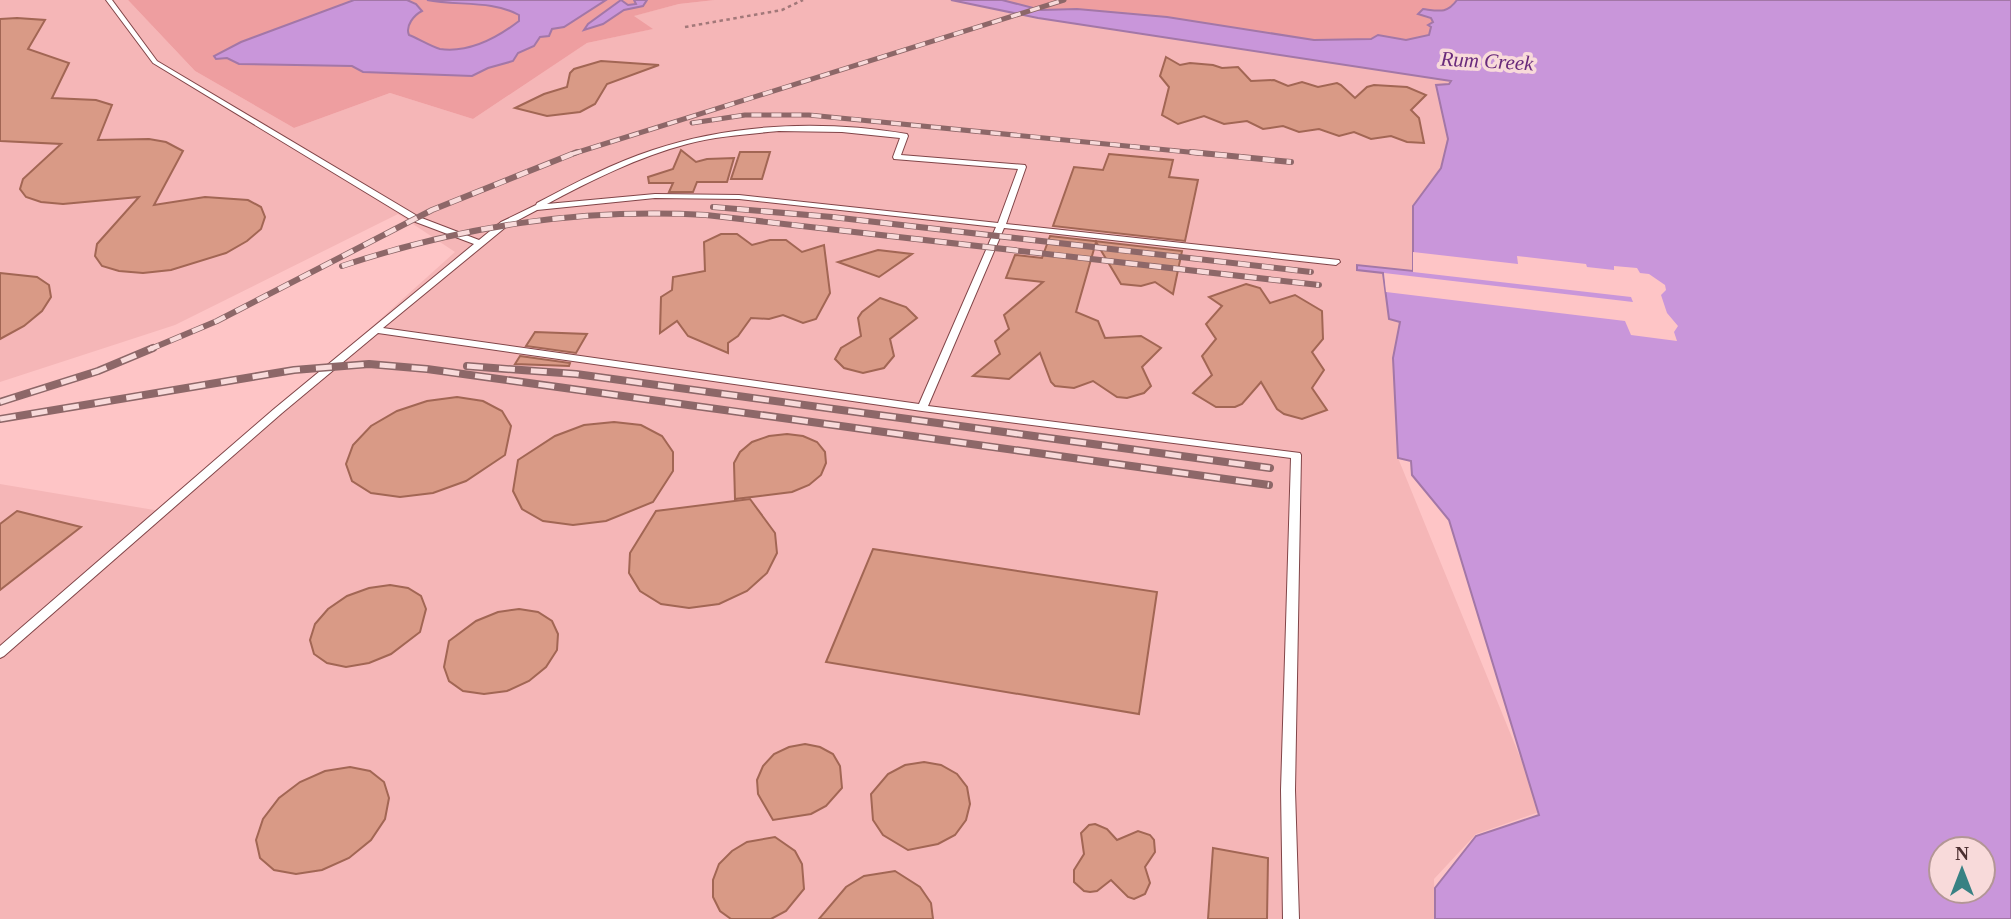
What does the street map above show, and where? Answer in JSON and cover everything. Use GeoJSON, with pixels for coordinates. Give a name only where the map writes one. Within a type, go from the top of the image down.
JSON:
{"type":"FeatureCollection","features":[{"type":"Feature","properties":{"kind":"lane"},"geometry":{"type":"LineString","coordinates":[[108,0],[155,62],[416,219],[480,243]]}},
{"type":"Feature","properties":{"kind":"lane"},"geometry":{"type":"LineString","coordinates":[[0,653],[278,411],[504,224],[586,180],[669,148],[720,135],[782,129],[852,129],[904,136],[897,157],[1021,167],[1000,226],[922,408]]}},
{"type":"Feature","properties":{"kind":"lane"},"geometry":{"type":"LineString","coordinates":[[535,208],[655,196],[739,197],[1336,262]]}},
{"type":"Feature","properties":{"kind":"lane"},"geometry":{"type":"LineString","coordinates":[[377,330],[922,408],[1296,455],[1288,790],[1291,919]]}},
{"type":"Feature","properties":{"kind":"path"},"geometry":{"type":"LineString","coordinates":[[685,27],[782,10],[803,0]]}},
{"type":"Feature","properties":{"kind":"shaded area"},"geometry":{"type":"Polygon","coordinates":[[[0,0],[128,0],[195,71],[294,128],[390,93],[473,119],[587,43],[652,29],[633,16],[679,4],[715,0],[951,0],[1038,18],[1451,80],[1450,84],[1436,85],[1448,139],[1441,168],[1431,183],[1413,272],[1357,265],[1357,270],[1384,273],[1401,321],[1393,358],[1398,458],[1542,811],[1476,834],[1434,879],[1435,919],[0,919],[0,484],[166,512],[455,252],[398,214],[175,325],[0,382],[0,0]]]}},
{"type":"Feature","properties":{"kind":"shaded area"},"geometry":{"type":"Polygon","coordinates":[[[128,0],[715,0],[679,4],[634,16],[653,29],[587,43],[473,119],[390,93],[294,128],[195,71],[128,0]]]}},
{"type":"Feature","properties":{"kind":"shaded area"},"geometry":{"type":"Polygon","coordinates":[[[1002,0],[1457,0],[1446,10],[1423,9],[1425,17],[1431,18],[1433,23],[1428,26],[1432,27],[1429,36],[1406,40],[1314,40],[1167,17],[1077,9],[1041,10],[1002,0]]]}},
{"type":"Feature","properties":{"kind":"water"},"geometry":{"type":"Polygon","coordinates":[[[354,0],[407,0],[416,4],[422,11],[411,21],[409,35],[437,48],[451,50],[492,38],[519,21],[519,15],[486,5],[427,0],[606,0],[564,27],[552,29],[549,36],[540,37],[534,46],[518,53],[513,61],[472,76],[363,72],[352,66],[239,64],[227,58],[216,59],[214,56],[241,42],[354,0]]]}},
{"type":"Feature","properties":{"kind":"water"},"geometry":{"type":"Polygon","coordinates":[[[621,0],[628,5],[636,4],[634,0],[647,0],[643,6],[624,10],[603,24],[584,30],[588,24],[621,0]]]}},
{"type":"Feature","properties":{"kind":"water","name":"Rum Creek"},"geometry":{"type":"Polygon","coordinates":[[[951,0],[1002,0],[1041,10],[1077,9],[1167,17],[1314,40],[1371,39],[1378,35],[1406,40],[1429,35],[1431,27],[1428,25],[1433,22],[1431,18],[1418,14],[1423,9],[1446,10],[1457,0],[2011,0],[2011,919],[1435,919],[1435,888],[1476,836],[1539,815],[1449,520],[1412,475],[1411,461],[1398,458],[1393,358],[1400,322],[1389,319],[1383,273],[1357,270],[1357,265],[1413,271],[1413,206],[1441,168],[1448,139],[1436,85],[1449,84],[1451,81],[1038,18],[951,0]]]}},
{"type":"Feature","properties":{"kind":"pier"},"geometry":{"type":"Polygon","coordinates":[[[1413,252],[1518,264],[1517,256],[1614,270],[1614,266],[1637,268],[1640,273],[1649,274],[1665,285],[1666,290],[1661,295],[1667,313],[1678,326],[1674,332],[1677,341],[1631,335],[1625,321],[1386,292],[1384,273],[1633,302],[1631,297],[1413,272],[1413,252]]]}},
{"type":"Feature","properties":{"kind":"building"},"geometry":{"type":"Polygon","coordinates":[[[0,19],[45,20],[28,49],[69,63],[52,98],[96,100],[112,105],[98,140],[149,139],[166,142],[183,151],[154,205],[205,197],[248,200],[261,207],[265,217],[261,229],[226,253],[171,270],[143,273],[102,266],[95,256],[97,244],[139,197],[63,204],[41,202],[26,197],[20,189],[23,179],[61,144],[0,141],[0,19]]]}},
{"type":"Feature","properties":{"kind":"building"},"geometry":{"type":"Polygon","coordinates":[[[1166,57],[1180,65],[1190,63],[1222,68],[1238,67],[1251,81],[1274,80],[1288,86],[1302,82],[1318,87],[1337,83],[1355,98],[1367,87],[1374,85],[1407,87],[1426,95],[1411,110],[1419,118],[1424,143],[1407,142],[1391,136],[1371,139],[1354,132],[1339,136],[1319,129],[1299,132],[1283,126],[1263,129],[1247,121],[1224,124],[1204,116],[1178,124],[1162,115],[1169,87],[1160,76],[1166,57]]]}},
{"type":"Feature","properties":{"kind":"building"},"geometry":{"type":"Polygon","coordinates":[[[601,61],[659,65],[607,84],[595,104],[580,112],[547,116],[515,108],[544,94],[567,87],[570,73],[574,69],[601,61]]]}},
{"type":"Feature","properties":{"kind":"building"},"geometry":{"type":"Polygon","coordinates":[[[681,150],[696,162],[734,158],[727,182],[697,182],[693,192],[669,192],[673,183],[649,183],[648,177],[673,169],[681,150]]]}},
{"type":"Feature","properties":{"kind":"building"},"geometry":{"type":"Polygon","coordinates":[[[740,152],[770,152],[762,179],[731,179],[740,152]]]}},
{"type":"Feature","properties":{"kind":"building"},"geometry":{"type":"Polygon","coordinates":[[[1109,154],[1173,160],[1169,177],[1198,180],[1185,241],[1053,226],[1074,167],[1103,170],[1109,154]]]}},
{"type":"Feature","properties":{"kind":"building"},"geometry":{"type":"Polygon","coordinates":[[[721,234],[737,234],[752,245],[770,240],[786,240],[802,252],[824,245],[830,293],[816,319],[803,323],[783,315],[769,319],[751,318],[738,336],[728,343],[728,353],[688,336],[677,321],[660,333],[661,297],[672,290],[673,277],[705,271],[704,242],[721,234]]]}},
{"type":"Feature","properties":{"kind":"building"},"geometry":{"type":"Polygon","coordinates":[[[1050,236],[1182,251],[1173,294],[1155,282],[1141,286],[1121,284],[1096,242],[1076,312],[1098,321],[1105,338],[1141,336],[1161,348],[1142,367],[1151,386],[1144,393],[1127,398],[1117,397],[1093,381],[1074,388],[1055,386],[1040,353],[1009,379],[973,376],[1000,354],[995,341],[1009,329],[1004,315],[1043,282],[1006,278],[1015,255],[1042,258],[1050,236]]]}},
{"type":"Feature","properties":{"kind":"building"},"geometry":{"type":"Polygon","coordinates":[[[878,250],[912,254],[879,277],[838,262],[878,250]]]}},
{"type":"Feature","properties":{"kind":"building"},"geometry":{"type":"Polygon","coordinates":[[[0,273],[37,277],[49,285],[51,297],[42,311],[24,326],[0,339],[0,273]]]}},
{"type":"Feature","properties":{"kind":"building"},"geometry":{"type":"Polygon","coordinates":[[[1246,284],[1260,288],[1270,303],[1295,295],[1322,311],[1323,339],[1312,352],[1324,370],[1312,388],[1327,410],[1302,419],[1284,414],[1277,409],[1261,382],[1242,404],[1235,407],[1216,407],[1193,393],[1212,375],[1202,356],[1216,339],[1206,324],[1222,306],[1209,297],[1246,284]]]}},
{"type":"Feature","properties":{"kind":"building"},"geometry":{"type":"Polygon","coordinates":[[[880,298],[906,307],[917,318],[890,339],[894,356],[884,368],[863,373],[844,368],[835,359],[841,348],[861,336],[858,318],[880,298]]]}},
{"type":"Feature","properties":{"kind":"building"},"geometry":{"type":"Polygon","coordinates":[[[535,332],[587,334],[576,353],[526,346],[535,332]]]}},
{"type":"Feature","properties":{"kind":"building"},"geometry":{"type":"Polygon","coordinates":[[[520,356],[570,363],[569,366],[515,364],[520,356]]]}},
{"type":"Feature","properties":{"kind":"building"},"geometry":{"type":"Polygon","coordinates":[[[457,397],[483,401],[502,411],[511,426],[505,455],[466,481],[433,493],[400,497],[371,493],[352,481],[346,464],[353,445],[371,426],[397,411],[427,401],[457,397]]]}},
{"type":"Feature","properties":{"kind":"building"},"geometry":{"type":"Polygon","coordinates":[[[614,422],[641,425],[662,436],[673,452],[673,471],[653,502],[606,521],[573,525],[543,521],[522,509],[513,491],[518,460],[555,436],[584,425],[614,422]]]}},
{"type":"Feature","properties":{"kind":"building"},"geometry":{"type":"Polygon","coordinates":[[[787,434],[803,436],[817,442],[825,452],[826,463],[821,475],[809,485],[792,492],[735,499],[734,463],[740,452],[752,442],[787,434]]]}},
{"type":"Feature","properties":{"kind":"building"},"geometry":{"type":"Polygon","coordinates":[[[750,499],[775,533],[777,553],[767,573],[747,591],[719,604],[689,608],[661,604],[640,591],[629,573],[630,553],[656,511],[750,499]]]}},
{"type":"Feature","properties":{"kind":"building"},"geometry":{"type":"Polygon","coordinates":[[[17,511],[81,527],[0,590],[0,524],[17,511]]]}},
{"type":"Feature","properties":{"kind":"building"},"geometry":{"type":"Polygon","coordinates":[[[873,549],[1157,592],[1139,714],[826,662],[873,549]]]}},
{"type":"Feature","properties":{"kind":"building"},"geometry":{"type":"Polygon","coordinates":[[[390,585],[408,588],[421,596],[426,609],[420,632],[391,654],[369,663],[346,667],[327,663],[314,654],[310,640],[315,624],[328,609],[347,596],[369,588],[390,585]]]}},
{"type":"Feature","properties":{"kind":"building"},"geometry":{"type":"Polygon","coordinates":[[[519,609],[538,612],[552,621],[558,634],[557,650],[546,667],[529,681],[507,691],[484,694],[463,691],[449,681],[444,667],[449,641],[476,621],[498,612],[519,609]]]}},
{"type":"Feature","properties":{"kind":"building"},"geometry":{"type":"Polygon","coordinates":[[[805,744],[820,747],[833,754],[840,766],[842,788],[826,806],[811,814],[773,820],[758,794],[757,780],[763,766],[774,754],[805,744]]]}},
{"type":"Feature","properties":{"kind":"building"},"geometry":{"type":"Polygon","coordinates":[[[924,762],[941,765],[957,774],[967,787],[970,804],[966,820],[955,835],[938,844],[908,850],[883,835],[873,820],[871,794],[888,774],[905,765],[924,762]]]}},
{"type":"Feature","properties":{"kind":"building"},"geometry":{"type":"Polygon","coordinates":[[[350,767],[370,771],[384,782],[389,798],[385,819],[371,840],[349,858],[322,870],[296,874],[274,870],[260,858],[256,840],[263,819],[279,798],[300,782],[325,771],[350,767]]]}},
{"type":"Feature","properties":{"kind":"building"},"geometry":{"type":"Polygon","coordinates":[[[1095,824],[1107,829],[1117,840],[1138,831],[1150,835],[1154,840],[1155,852],[1145,867],[1150,883],[1145,894],[1134,899],[1128,897],[1111,880],[1097,891],[1090,892],[1084,891],[1074,882],[1074,870],[1084,854],[1081,833],[1089,825],[1095,824]]]}},
{"type":"Feature","properties":{"kind":"building"},"geometry":{"type":"Polygon","coordinates":[[[775,837],[795,851],[802,864],[804,889],[786,911],[771,919],[731,919],[720,911],[713,897],[713,880],[719,864],[732,851],[747,842],[775,837]]]}},
{"type":"Feature","properties":{"kind":"building"},"geometry":{"type":"Polygon","coordinates":[[[1213,848],[1268,858],[1267,919],[1208,919],[1213,848]]]}},
{"type":"Feature","properties":{"kind":"building"},"geometry":{"type":"Polygon","coordinates":[[[895,871],[920,887],[931,903],[933,919],[819,919],[846,887],[864,876],[895,871]]]}},
{"type":"Feature","properties":{"kind":"railway"},"geometry":{"type":"LineString","coordinates":[[572,154],[1064,0]]}},
{"type":"Feature","properties":{"kind":"railway"},"geometry":{"type":"LineString","coordinates":[[692,123],[745,115],[809,115],[1209,154]]}},
{"type":"Feature","properties":{"kind":"railway"},"geometry":{"type":"LineString","coordinates":[[572,154],[577,152]]}},
{"type":"Feature","properties":{"kind":"railway"},"geometry":{"type":"LineString","coordinates":[[1191,152],[1291,162]]}},
{"type":"Feature","properties":{"kind":"railway"},"geometry":{"type":"LineString","coordinates":[[148,350],[217,321],[432,210],[572,154]]}},
{"type":"Feature","properties":{"kind":"railway"},"geometry":{"type":"LineString","coordinates":[[713,207],[832,217],[1311,272]]}},
{"type":"Feature","properties":{"kind":"railway"},"geometry":{"type":"LineString","coordinates":[[342,266],[477,230],[567,218],[659,214],[706,215],[1319,285]]}},
{"type":"Feature","properties":{"kind":"railway"},"geometry":{"type":"LineString","coordinates":[[0,402],[98,371],[153,348]]}},
{"type":"Feature","properties":{"kind":"railway"},"geometry":{"type":"LineString","coordinates":[[0,419],[294,370],[369,364],[427,369],[1269,485]]}},
{"type":"Feature","properties":{"kind":"railway"},"geometry":{"type":"LineString","coordinates":[[467,366],[576,374],[1270,468]]}}]}
